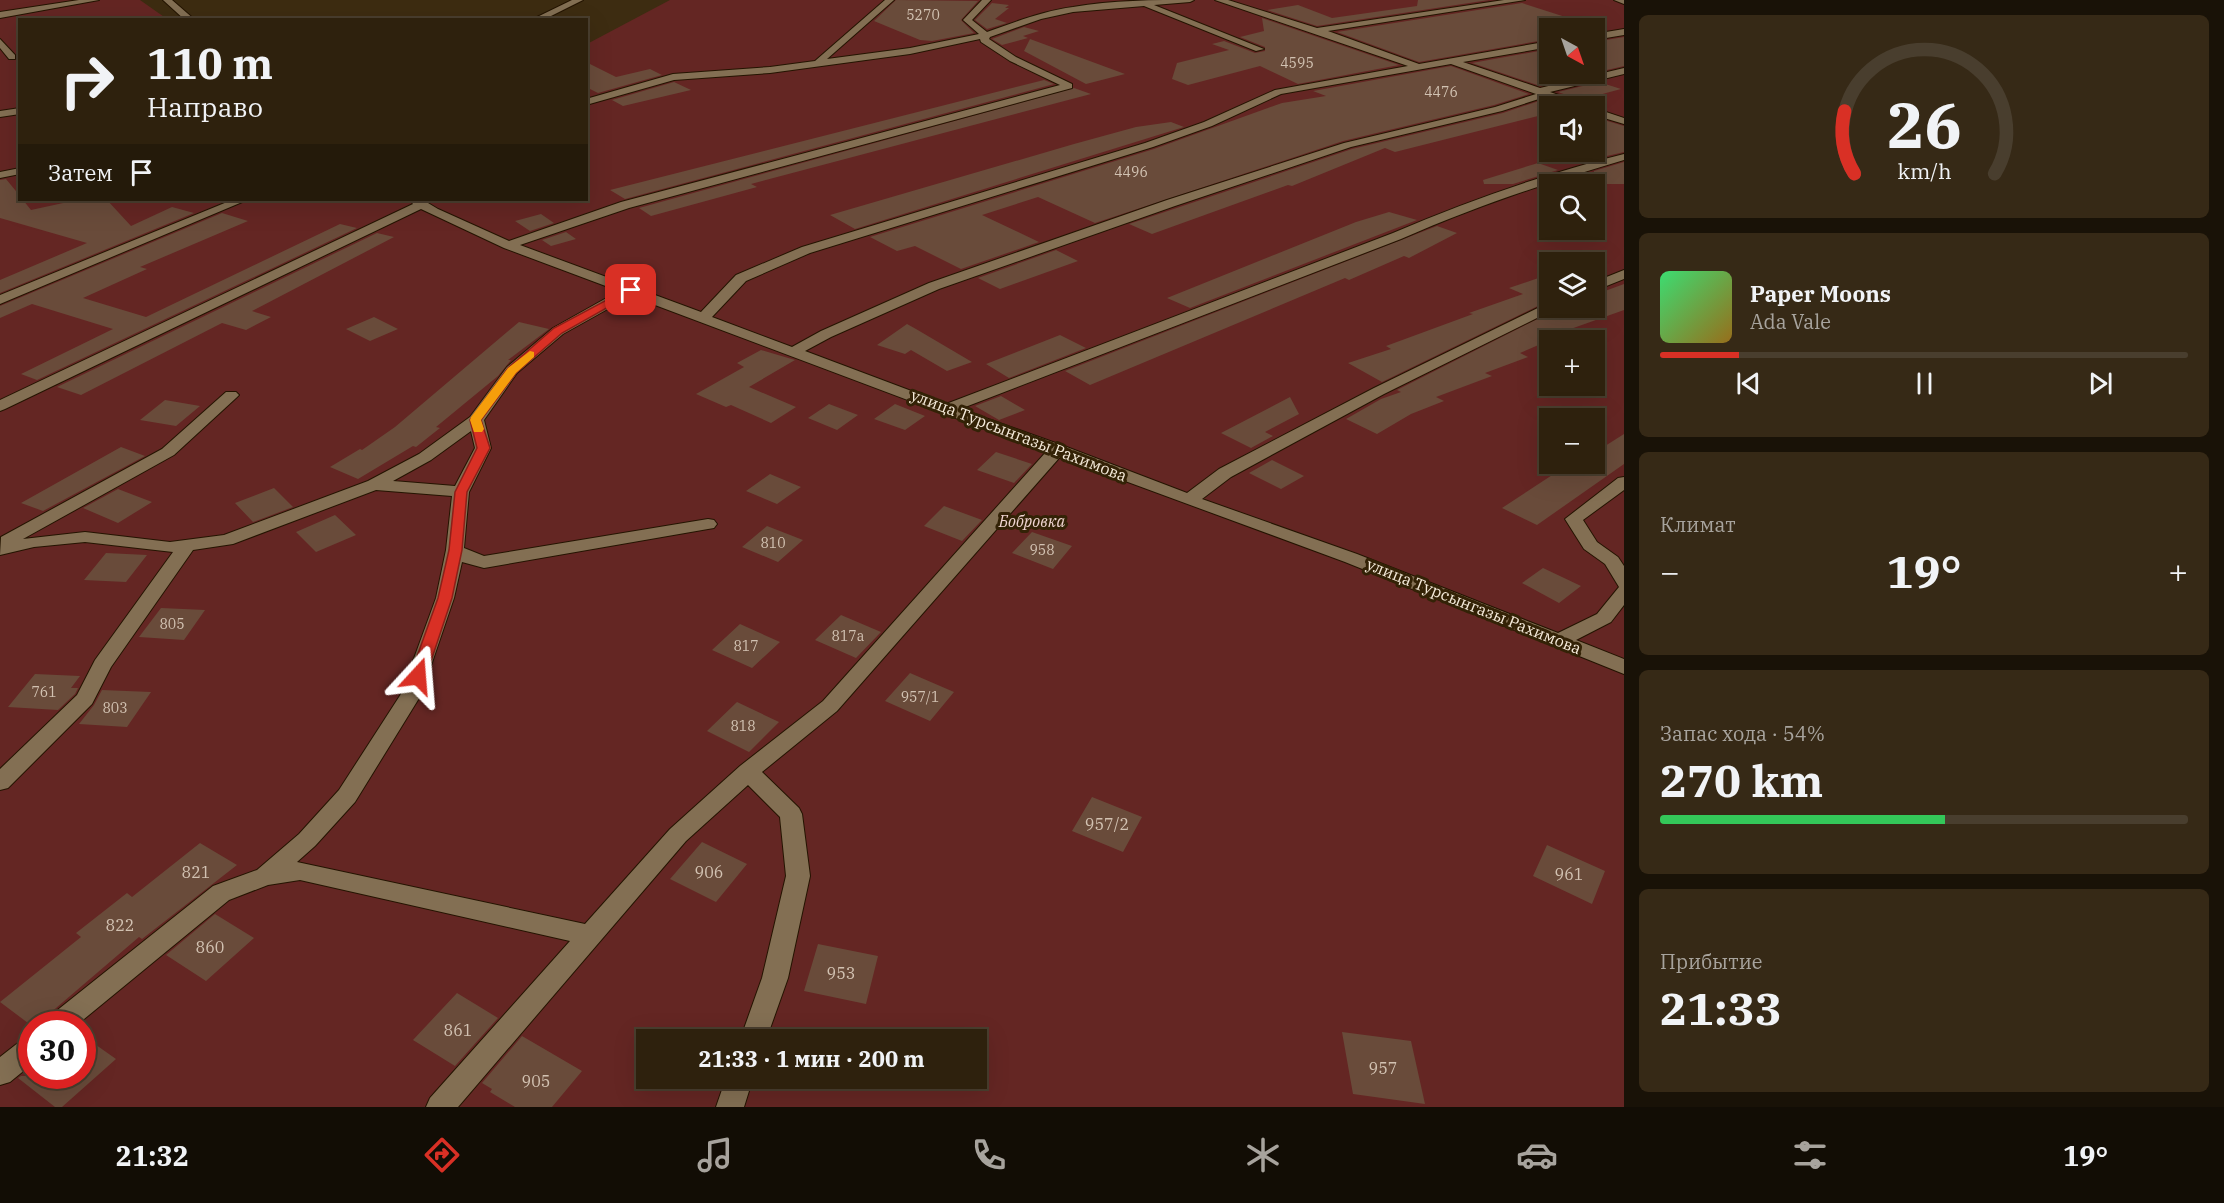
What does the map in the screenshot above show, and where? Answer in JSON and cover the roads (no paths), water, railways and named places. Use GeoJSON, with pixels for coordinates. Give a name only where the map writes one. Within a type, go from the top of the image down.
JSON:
{"type":"FeatureCollection","features":[{"type":"Feature","properties":{"kind":"street"},"geometry":{"type":"LineString","coordinates":[[0,15],[95,0]]}},
{"type":"Feature","properties":{"kind":"street"},"geometry":{"type":"LineString","coordinates":[[166,0],[188,18]]}},
{"type":"Feature","properties":{"kind":"street"},"geometry":{"type":"LineString","coordinates":[[539,18],[579,0]]}},
{"type":"Feature","properties":{"kind":"street"},"geometry":{"type":"LineString","coordinates":[[818,63],[890,0]]}},
{"type":"Feature","properties":{"kind":"street"},"geometry":{"type":"LineString","coordinates":[[986,35],[967,20],[987,0]]}},
{"type":"Feature","properties":{"kind":"street"},"geometry":{"type":"LineString","coordinates":[[588,101],[673,77],[770,70],[910,51],[986,35],[1038,17],[1073,9],[1190,0]]}},
{"type":"Feature","properties":{"kind":"street"},"geometry":{"type":"LineString","coordinates":[[1219,0],[1316,30],[1416,66]]}},
{"type":"Feature","properties":{"kind":"street"},"geometry":{"type":"LineString","coordinates":[[1316,30],[1521,0]]}},
{"type":"Feature","properties":{"kind":"street"},"geometry":{"type":"LineString","coordinates":[[1618,0],[1624,2]]}},
{"type":"Feature","properties":{"kind":"street"},"geometry":{"type":"LineString","coordinates":[[1143,4],[1259,49]]}},
{"type":"Feature","properties":{"kind":"street"},"geometry":{"type":"LineString","coordinates":[[1605,35],[1624,32]]}},
{"type":"Feature","properties":{"kind":"street"},"geometry":{"type":"LineString","coordinates":[[508,245],[625,205],[1070,86],[1013,59],[984,40],[986,35]]}},
{"type":"Feature","properties":{"kind":"street"},"geometry":{"type":"LineString","coordinates":[[0,42],[12,57]]}},
{"type":"Feature","properties":{"kind":"street"},"geometry":{"type":"LineString","coordinates":[[704,317],[741,278],[806,250],[1149,145],[1208,123],[1278,92],[1539,46]]}},
{"type":"Feature","properties":{"kind":"street"},"geometry":{"type":"LineString","coordinates":[[1449,61],[1554,96]]}},
{"type":"Feature","properties":{"kind":"street"},"geometry":{"type":"LineString","coordinates":[[1541,91],[1624,70]]}},
{"type":"Feature","properties":{"kind":"street"},"geometry":{"type":"LineString","coordinates":[[795,351],[826,333],[934,286],[1058,242],[1348,145],[1498,109],[1541,95],[1541,91]]}},
{"type":"Feature","properties":{"kind":"street"},"geometry":{"type":"LineString","coordinates":[[0,114],[18,111]]}},
{"type":"Feature","properties":{"kind":"street"},"geometry":{"type":"LineString","coordinates":[[1605,115],[1624,121]]}},
{"type":"Feature","properties":{"kind":"street"},"geometry":{"type":"LineString","coordinates":[[948,408],[1520,187],[1624,157]]}},
{"type":"Feature","properties":{"kind":"street"},"geometry":{"type":"LineString","coordinates":[[0,175],[18,171]]}},
{"type":"Feature","properties":{"kind":"street"},"geometry":{"type":"LineString","coordinates":[[0,300],[240,201]]}},
{"type":"Feature","properties":{"kind":"street"},"geometry":{"type":"LineString","coordinates":[[0,406],[419,202]]}},
{"type":"Feature","properties":{"kind":"street","name":"улица Турсынгазы Рахимова"},"geometry":{"type":"LineString","coordinates":[[419,202],[434,212],[508,245],[1058,449],[1189,500],[1351,558],[1624,667]]}},
{"type":"Feature","properties":{"kind":"street"},"geometry":{"type":"LineString","coordinates":[[1605,282],[1624,274]]}},
{"type":"Feature","properties":{"kind":"street"},"geometry":{"type":"LineString","coordinates":[[0,547],[85,537],[170,547],[227,540],[374,485],[425,457],[476,420],[512,370],[558,331],[631,290]]}},
{"type":"Feature","properties":{"kind":"street"},"geometry":{"type":"LineString","coordinates":[[1189,500],[1235,467],[1379,391],[1539,311]]}},
{"type":"Feature","properties":{"kind":"street"},"geometry":{"type":"LineString","coordinates":[[0,547],[168,452],[231,395]]}},
{"type":"Feature","properties":{"kind":"street"},"geometry":{"type":"LineString","coordinates":[[266,876],[307,840],[347,796],[411,695],[445,598],[455,550],[461,492],[483,448],[476,420]]}},
{"type":"Feature","properties":{"kind":"street"},"geometry":{"type":"LineString","coordinates":[[440,1107],[678,835],[748,772],[830,706],[1058,449]]}},
{"type":"Feature","properties":{"kind":"street"},"geometry":{"type":"LineString","coordinates":[[1624,482],[1574,519],[1590,545],[1612,561],[1624,583]]}},
{"type":"Feature","properties":{"kind":"street"},"geometry":{"type":"LineString","coordinates":[[374,485],[461,492]]}},
{"type":"Feature","properties":{"kind":"street"},"geometry":{"type":"LineString","coordinates":[[455,550],[468,558],[484,562],[708,524]]}},
{"type":"Feature","properties":{"kind":"street"},"geometry":{"type":"LineString","coordinates":[[0,782],[85,699],[102,665],[187,545]]}},
{"type":"Feature","properties":{"kind":"street"},"geometry":{"type":"LineString","coordinates":[[1561,640],[1604,618],[1624,592]]}},
{"type":"Feature","properties":{"kind":"street"},"geometry":{"type":"LineString","coordinates":[[748,772],[791,814],[798,876],[775,978],[757,1029]]}},
{"type":"Feature","properties":{"kind":"street"},"geometry":{"type":"LineString","coordinates":[[75,1011],[221,893],[266,876],[300,871],[588,936]]}},
{"type":"Feature","properties":{"kind":"street"},"geometry":{"type":"LineString","coordinates":[[0,1073],[18,1058]]}},
{"type":"Feature","properties":{"kind":"street"},"geometry":{"type":"LineString","coordinates":[[730,1107],[736,1089]]}},
{"type":"Feature","properties":{"kind":"park label","name":"Бобровка"},"geometry":{"type":"Point","coordinates":[1032,521]}}]}
